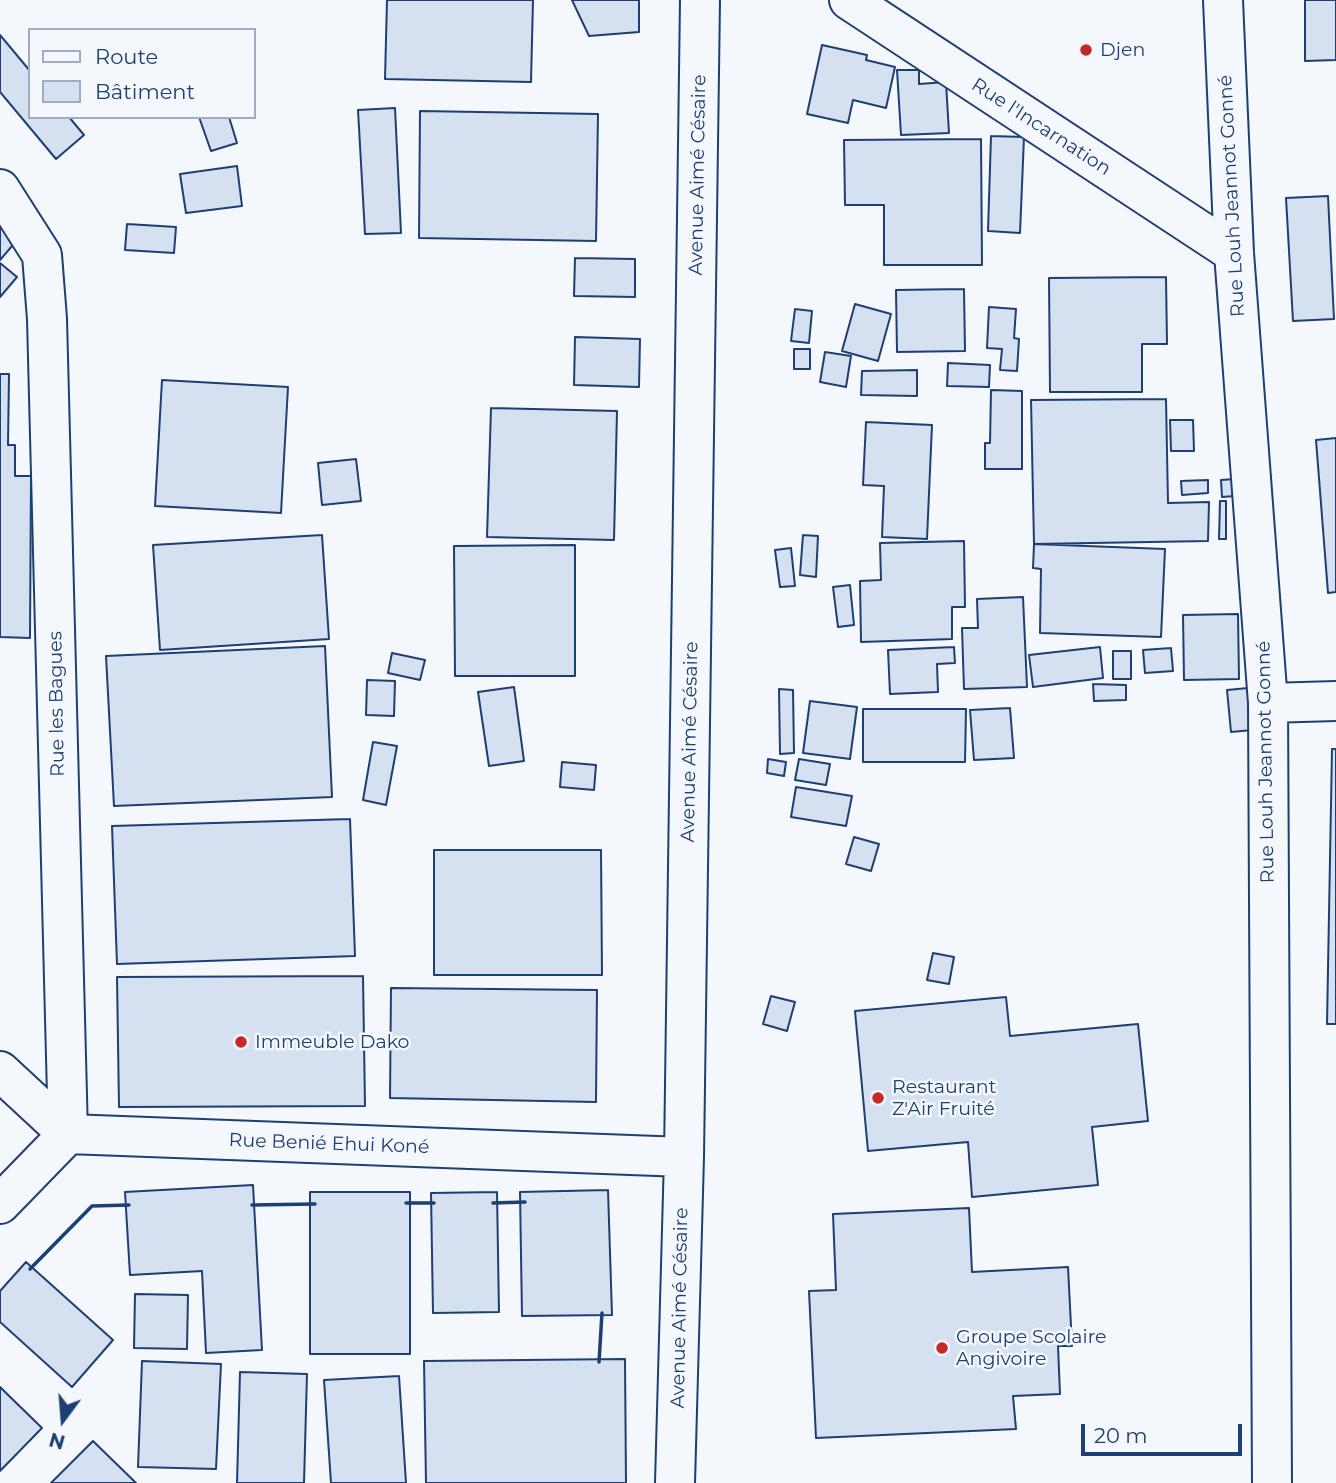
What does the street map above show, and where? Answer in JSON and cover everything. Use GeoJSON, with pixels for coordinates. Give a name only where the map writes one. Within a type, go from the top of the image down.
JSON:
{"type":"FeatureCollection","features":[{"type":"Feature","properties":{"kind":"street","name":"Avenue Aimé Césaire"},"geometry":{"type":"LineString","coordinates":[[675,1483],[684,1157],[700,0]]}},
{"type":"Feature","properties":{"kind":"street","name":"Rue l'Incarnation"},"geometry":{"type":"LineString","coordinates":[[849,0],[1234,254]]}},
{"type":"Feature","properties":{"kind":"street","name":"Rue Louh Jeannot Gonné"},"geometry":{"type":"LineString","coordinates":[[1223,0],[1234,254],[1268,703],[1272,1483]]}},
{"type":"Feature","properties":{"kind":"street","name":"Rue les Bagues"},"geometry":{"type":"LineString","coordinates":[[0,189],[42,255],[46,306],[68,1134]]}},
{"type":"Feature","properties":{"kind":"street"},"geometry":{"type":"LineString","coordinates":[[1268,703],[1336,701]]}},
{"type":"Feature","properties":{"kind":"street"},"geometry":{"type":"LineString","coordinates":[[0,1071],[68,1134],[0,1204]]}},
{"type":"Feature","properties":{"kind":"street","name":"Rue Benié Ehui Koné"},"geometry":{"type":"LineString","coordinates":[[68,1134],[684,1157]]}},
{"type":"Feature","properties":{"kind":"building"},"geometry":{"type":"Polygon","coordinates":[[[387,0],[533,0],[531,82],[385,79],[387,0]]]}},
{"type":"Feature","properties":{"kind":"building"},"geometry":{"type":"Polygon","coordinates":[[[572,0],[639,0],[639,32],[589,36],[572,0]]]}},
{"type":"Feature","properties":{"kind":"building"},"geometry":{"type":"Polygon","coordinates":[[[1305,0],[1336,0],[1336,60],[1305,61],[1305,0]]]}},
{"type":"Feature","properties":{"kind":"building"},"geometry":{"type":"Polygon","coordinates":[[[0,35],[28,69],[28,119],[71,119],[84,135],[56,159],[0,92],[0,35]]]}},
{"type":"Feature","properties":{"kind":"building"},"geometry":{"type":"Polygon","coordinates":[[[822,45],[867,55],[866,60],[895,67],[886,108],[853,100],[848,123],[807,114],[822,45]]]}},
{"type":"Feature","properties":{"kind":"building"},"geometry":{"type":"Polygon","coordinates":[[[897,70],[919,70],[919,84],[946,82],[949,133],[901,135],[897,70]]]}},
{"type":"Feature","properties":{"kind":"building"},"geometry":{"type":"Polygon","coordinates":[[[395,108],[401,233],[365,234],[358,110],[395,108]]]}},
{"type":"Feature","properties":{"kind":"building"},"geometry":{"type":"Polygon","coordinates":[[[420,111],[598,114],[596,241],[419,238],[420,111]]]}},
{"type":"Feature","properties":{"kind":"building"},"geometry":{"type":"Polygon","coordinates":[[[200,119],[230,119],[237,143],[211,151],[200,119]]]}},
{"type":"Feature","properties":{"kind":"building"},"geometry":{"type":"Polygon","coordinates":[[[991,136],[1024,137],[1020,233],[988,231],[991,136]]]}},
{"type":"Feature","properties":{"kind":"building"},"geometry":{"type":"Polygon","coordinates":[[[981,139],[982,265],[884,265],[884,205],[845,205],[844,140],[981,139]]]}},
{"type":"Feature","properties":{"kind":"building"},"geometry":{"type":"Polygon","coordinates":[[[237,166],[242,206],[186,213],[180,174],[237,166]]]}},
{"type":"Feature","properties":{"kind":"building"},"geometry":{"type":"Polygon","coordinates":[[[1328,196],[1334,319],[1293,321],[1286,198],[1328,196]]]}},
{"type":"Feature","properties":{"kind":"building"},"geometry":{"type":"Polygon","coordinates":[[[0,220],[18,239],[0,260],[0,220]]]}},
{"type":"Feature","properties":{"kind":"building"},"geometry":{"type":"Polygon","coordinates":[[[127,224],[176,227],[174,253],[125,250],[127,224]]]}},
{"type":"Feature","properties":{"kind":"building"},"geometry":{"type":"Polygon","coordinates":[[[575,258],[635,259],[635,297],[574,296],[575,258]]]}},
{"type":"Feature","properties":{"kind":"building"},"geometry":{"type":"Polygon","coordinates":[[[0,263],[17,277],[0,297],[0,263]]]}},
{"type":"Feature","properties":{"kind":"building"},"geometry":{"type":"Polygon","coordinates":[[[1166,277],[1167,344],[1142,344],[1142,392],[1050,392],[1049,278],[1166,277]]]}},
{"type":"Feature","properties":{"kind":"building"},"geometry":{"type":"Polygon","coordinates":[[[964,289],[965,351],[897,352],[896,290],[964,289]]]}},
{"type":"Feature","properties":{"kind":"building"},"geometry":{"type":"Polygon","coordinates":[[[855,304],[891,314],[878,361],[842,351],[855,304]]]}},
{"type":"Feature","properties":{"kind":"building"},"geometry":{"type":"Polygon","coordinates":[[[989,307],[1016,309],[1014,338],[1019,339],[1017,371],[1000,370],[1002,349],[987,348],[989,307]]]}},
{"type":"Feature","properties":{"kind":"building"},"geometry":{"type":"Polygon","coordinates":[[[795,309],[812,311],[809,343],[791,341],[795,309]]]}},
{"type":"Feature","properties":{"kind":"building"},"geometry":{"type":"Polygon","coordinates":[[[575,337],[640,339],[639,387],[574,385],[575,337]]]}},
{"type":"Feature","properties":{"kind":"building"},"geometry":{"type":"Polygon","coordinates":[[[794,349],[810,349],[810,369],[794,369],[794,349]]]}},
{"type":"Feature","properties":{"kind":"building"},"geometry":{"type":"Polygon","coordinates":[[[825,352],[851,356],[846,387],[820,382],[825,352]]]}},
{"type":"Feature","properties":{"kind":"building"},"geometry":{"type":"Polygon","coordinates":[[[948,363],[990,365],[989,387],[947,386],[948,363]]]}},
{"type":"Feature","properties":{"kind":"building"},"geometry":{"type":"Polygon","coordinates":[[[917,370],[917,396],[861,395],[862,371],[917,370]]]}},
{"type":"Feature","properties":{"kind":"building"},"geometry":{"type":"Polygon","coordinates":[[[0,374],[9,374],[8,445],[15,445],[15,476],[31,476],[30,638],[0,637],[0,374]]]}},
{"type":"Feature","properties":{"kind":"building"},"geometry":{"type":"Polygon","coordinates":[[[162,380],[288,387],[281,513],[155,506],[162,380]]]}},
{"type":"Feature","properties":{"kind":"building"},"geometry":{"type":"Polygon","coordinates":[[[991,390],[1022,391],[1022,469],[985,469],[985,443],[990,443],[991,390]]]}},
{"type":"Feature","properties":{"kind":"building"},"geometry":{"type":"Polygon","coordinates":[[[1166,399],[1168,503],[1209,502],[1208,541],[1034,544],[1031,400],[1166,399]]]}},
{"type":"Feature","properties":{"kind":"building"},"geometry":{"type":"Polygon","coordinates":[[[491,408],[617,411],[614,540],[487,537],[491,408]]]}},
{"type":"Feature","properties":{"kind":"building"},"geometry":{"type":"Polygon","coordinates":[[[1170,420],[1193,420],[1194,451],[1171,451],[1170,420]]]}},
{"type":"Feature","properties":{"kind":"building"},"geometry":{"type":"Polygon","coordinates":[[[866,422],[932,425],[927,539],[882,537],[884,486],[863,485],[866,422]]]}},
{"type":"Feature","properties":{"kind":"building"},"geometry":{"type":"Polygon","coordinates":[[[1336,438],[1336,592],[1328,593],[1316,440],[1336,438]]]}},
{"type":"Feature","properties":{"kind":"building"},"geometry":{"type":"Polygon","coordinates":[[[356,459],[361,501],[322,505],[318,463],[356,459]]]}},
{"type":"Feature","properties":{"kind":"building"},"geometry":{"type":"Polygon","coordinates":[[[1248,478],[1235,496],[1222,497],[1221,480],[1248,478]]]}},
{"type":"Feature","properties":{"kind":"building"},"geometry":{"type":"Polygon","coordinates":[[[1208,480],[1208,493],[1182,495],[1181,481],[1208,480]]]}},
{"type":"Feature","properties":{"kind":"building"},"geometry":{"type":"Polygon","coordinates":[[[1220,501],[1226,501],[1226,539],[1219,539],[1220,501]]]}},
{"type":"Feature","properties":{"kind":"building"},"geometry":{"type":"Polygon","coordinates":[[[322,535],[329,639],[160,650],[153,545],[322,535]]]}},
{"type":"Feature","properties":{"kind":"building"},"geometry":{"type":"Polygon","coordinates":[[[803,535],[818,536],[816,577],[800,575],[803,535]]]}},
{"type":"Feature","properties":{"kind":"building"},"geometry":{"type":"Polygon","coordinates":[[[964,541],[965,607],[952,607],[952,639],[861,642],[860,581],[881,580],[880,543],[964,541]]]}},
{"type":"Feature","properties":{"kind":"building"},"geometry":{"type":"Polygon","coordinates":[[[1034,544],[1165,549],[1161,637],[1040,633],[1041,569],[1033,568],[1034,544]]]}},
{"type":"Feature","properties":{"kind":"building"},"geometry":{"type":"Polygon","coordinates":[[[575,545],[575,676],[455,676],[454,546],[575,545]]]}},
{"type":"Feature","properties":{"kind":"building"},"geometry":{"type":"Polygon","coordinates":[[[791,548],[795,586],[780,587],[775,550],[791,548]]]}},
{"type":"Feature","properties":{"kind":"building"},"geometry":{"type":"Polygon","coordinates":[[[850,585],[854,625],[838,627],[833,587],[850,585]]]}},
{"type":"Feature","properties":{"kind":"building"},"geometry":{"type":"Polygon","coordinates":[[[1023,597],[1027,687],[964,689],[962,628],[978,628],[977,599],[1023,597]]]}},
{"type":"Feature","properties":{"kind":"building"},"geometry":{"type":"Polygon","coordinates":[[[1238,614],[1239,679],[1184,680],[1183,615],[1238,614]]]}},
{"type":"Feature","properties":{"kind":"building"},"geometry":{"type":"Polygon","coordinates":[[[325,646],[332,797],[114,806],[106,656],[325,646]]]}},
{"type":"Feature","properties":{"kind":"building"},"geometry":{"type":"Polygon","coordinates":[[[954,647],[955,663],[937,664],[938,692],[890,694],[888,650],[954,647]]]}},
{"type":"Feature","properties":{"kind":"building"},"geometry":{"type":"Polygon","coordinates":[[[1100,647],[1103,678],[1033,687],[1029,655],[1100,647]]]}},
{"type":"Feature","properties":{"kind":"building"},"geometry":{"type":"Polygon","coordinates":[[[1171,648],[1173,671],[1145,673],[1143,650],[1171,648]]]}},
{"type":"Feature","properties":{"kind":"building"},"geometry":{"type":"Polygon","coordinates":[[[1113,651],[1131,651],[1131,679],[1113,679],[1113,651]]]}},
{"type":"Feature","properties":{"kind":"building"},"geometry":{"type":"Polygon","coordinates":[[[392,653],[425,660],[420,680],[388,673],[392,653]]]}},
{"type":"Feature","properties":{"kind":"building"},"geometry":{"type":"Polygon","coordinates":[[[367,680],[395,681],[394,716],[366,715],[367,680]]]}},
{"type":"Feature","properties":{"kind":"building"},"geometry":{"type":"Polygon","coordinates":[[[1093,684],[1126,685],[1126,700],[1094,701],[1093,684]]]}},
{"type":"Feature","properties":{"kind":"building"},"geometry":{"type":"Polygon","coordinates":[[[514,687],[524,761],[489,766],[478,692],[514,687]]]}},
{"type":"Feature","properties":{"kind":"building"},"geometry":{"type":"Polygon","coordinates":[[[1259,687],[1263,729],[1231,732],[1227,690],[1259,687]]]}},
{"type":"Feature","properties":{"kind":"building"},"geometry":{"type":"Polygon","coordinates":[[[779,689],[793,690],[794,753],[780,754],[779,689]]]}},
{"type":"Feature","properties":{"kind":"building"},"geometry":{"type":"Polygon","coordinates":[[[810,701],[857,707],[850,759],[803,753],[810,701]]]}},
{"type":"Feature","properties":{"kind":"building"},"geometry":{"type":"Polygon","coordinates":[[[1010,708],[1014,758],[974,760],[970,710],[1010,708]]]}},
{"type":"Feature","properties":{"kind":"building"},"geometry":{"type":"Polygon","coordinates":[[[863,709],[966,709],[965,762],[863,762],[863,709]]]}},
{"type":"Feature","properties":{"kind":"building"},"geometry":{"type":"Polygon","coordinates":[[[373,742],[397,746],[386,805],[363,800],[373,742]]]}},
{"type":"Feature","properties":{"kind":"building"},"geometry":{"type":"Polygon","coordinates":[[[1332,749],[1336,749],[1336,1024],[1327,1024],[1332,749]]]}},
{"type":"Feature","properties":{"kind":"building"},"geometry":{"type":"Polygon","coordinates":[[[768,759],[786,762],[784,776],[767,773],[768,759]]]}},
{"type":"Feature","properties":{"kind":"building"},"geometry":{"type":"Polygon","coordinates":[[[799,759],[830,764],[826,785],[795,780],[799,759]]]}},
{"type":"Feature","properties":{"kind":"building"},"geometry":{"type":"Polygon","coordinates":[[[562,762],[596,765],[594,790],[560,787],[562,762]]]}},
{"type":"Feature","properties":{"kind":"building"},"geometry":{"type":"Polygon","coordinates":[[[796,787],[852,796],[846,826],[791,817],[796,787]]]}},
{"type":"Feature","properties":{"kind":"building"},"geometry":{"type":"Polygon","coordinates":[[[350,819],[355,956],[117,964],[112,826],[350,819]]]}},
{"type":"Feature","properties":{"kind":"building"},"geometry":{"type":"Polygon","coordinates":[[[854,837],[879,844],[871,871],[846,864],[854,837]]]}},
{"type":"Feature","properties":{"kind":"building"},"geometry":{"type":"Polygon","coordinates":[[[434,850],[601,850],[602,975],[434,975],[434,850]]]}},
{"type":"Feature","properties":{"kind":"building"},"geometry":{"type":"Polygon","coordinates":[[[933,953],[954,957],[949,984],[927,980],[933,953]]]}},
{"type":"Feature","properties":{"kind":"building","name":"Immeuble Dako"},"geometry":{"type":"Polygon","coordinates":[[[363,976],[365,1106],[119,1107],[117,977],[363,976]]]}},
{"type":"Feature","properties":{"kind":"building"},"geometry":{"type":"Polygon","coordinates":[[[391,988],[597,990],[596,1102],[390,1098],[391,988]]]}},
{"type":"Feature","properties":{"kind":"building"},"geometry":{"type":"Polygon","coordinates":[[[771,996],[795,1002],[787,1031],[763,1024],[771,996]]]}},
{"type":"Feature","properties":{"kind":"building"},"geometry":{"type":"Polygon","coordinates":[[[1006,997],[1010,1036],[1138,1024],[1148,1121],[1092,1127],[1098,1185],[972,1197],[968,1142],[868,1151],[855,1011],[1006,997]]]}},
{"type":"Feature","properties":{"kind":"building"},"geometry":{"type":"Polygon","coordinates":[[[253,1185],[262,1350],[206,1353],[202,1271],[130,1275],[125,1192],[253,1185]]]}},
{"type":"Feature","properties":{"kind":"building"},"geometry":{"type":"Polygon","coordinates":[[[608,1190],[612,1315],[522,1316],[520,1192],[608,1190]]]}},
{"type":"Feature","properties":{"kind":"building"},"geometry":{"type":"Polygon","coordinates":[[[310,1192],[410,1192],[410,1354],[310,1354],[310,1192]]]}},
{"type":"Feature","properties":{"kind":"building"},"geometry":{"type":"Polygon","coordinates":[[[497,1192],[499,1312],[433,1313],[431,1193],[497,1192]]]}},
{"type":"Feature","properties":{"kind":"building"},"geometry":{"type":"Polygon","coordinates":[[[969,1208],[972,1272],[1068,1267],[1072,1346],[1058,1346],[1060,1394],[1013,1396],[1016,1429],[816,1438],[809,1291],[836,1290],[833,1214],[969,1208]]]}},
{"type":"Feature","properties":{"kind":"building"},"geometry":{"type":"Polygon","coordinates":[[[26,1262],[113,1340],[72,1387],[0,1322],[0,1291],[26,1262]]]}},
{"type":"Feature","properties":{"kind":"building"},"geometry":{"type":"Polygon","coordinates":[[[135,1294],[188,1295],[187,1349],[134,1348],[135,1294]]]}},
{"type":"Feature","properties":{"kind":"building"},"geometry":{"type":"Polygon","coordinates":[[[625,1359],[626,1483],[426,1483],[424,1361],[625,1359]]]}},
{"type":"Feature","properties":{"kind":"building"},"geometry":{"type":"Polygon","coordinates":[[[142,1361],[221,1364],[216,1469],[138,1467],[142,1361]]]}},
{"type":"Feature","properties":{"kind":"building"},"geometry":{"type":"Polygon","coordinates":[[[240,1372],[307,1374],[304,1483],[237,1483],[240,1372]]]}},
{"type":"Feature","properties":{"kind":"building"},"geometry":{"type":"Polygon","coordinates":[[[399,1376],[406,1483],[331,1483],[324,1380],[399,1376]]]}},
{"type":"Feature","properties":{"kind":"building"},"geometry":{"type":"Polygon","coordinates":[[[0,1387],[42,1428],[0,1471],[0,1387]]]}},
{"type":"Feature","properties":{"kind":"building"},"geometry":{"type":"Polygon","coordinates":[[[93,1441],[136,1483],[51,1483],[93,1441]]]}},
{"type":"Feature","properties":{"kind":"wall"},"geometry":{"type":"LineString","coordinates":[[493,1203],[525,1202]]}},
{"type":"Feature","properties":{"kind":"wall"},"geometry":{"type":"LineString","coordinates":[[406,1203],[434,1203]]}},
{"type":"Feature","properties":{"kind":"wall"},"geometry":{"type":"LineString","coordinates":[[252,1205],[315,1204]]}},
{"type":"Feature","properties":{"kind":"wall"},"geometry":{"type":"LineString","coordinates":[[30,1269],[92,1206],[129,1205]]}},
{"type":"Feature","properties":{"kind":"wall"},"geometry":{"type":"LineString","coordinates":[[599,1362],[602,1313]]}},
{"type":"Feature","properties":{"kind":"place","name":"Djen"},"geometry":{"type":"Point","coordinates":[1086,50]}},
{"type":"Feature","properties":{"kind":"place","name":"Immeuble Dako"},"geometry":{"type":"Point","coordinates":[241,1042]}},
{"type":"Feature","properties":{"kind":"place","name":"Restaurant Z'Air Fruité"},"geometry":{"type":"Point","coordinates":[878,1098]}},
{"type":"Feature","properties":{"kind":"place","name":"Groupe Scolaire Angivoire"},"geometry":{"type":"Point","coordinates":[942,1348]}}]}
